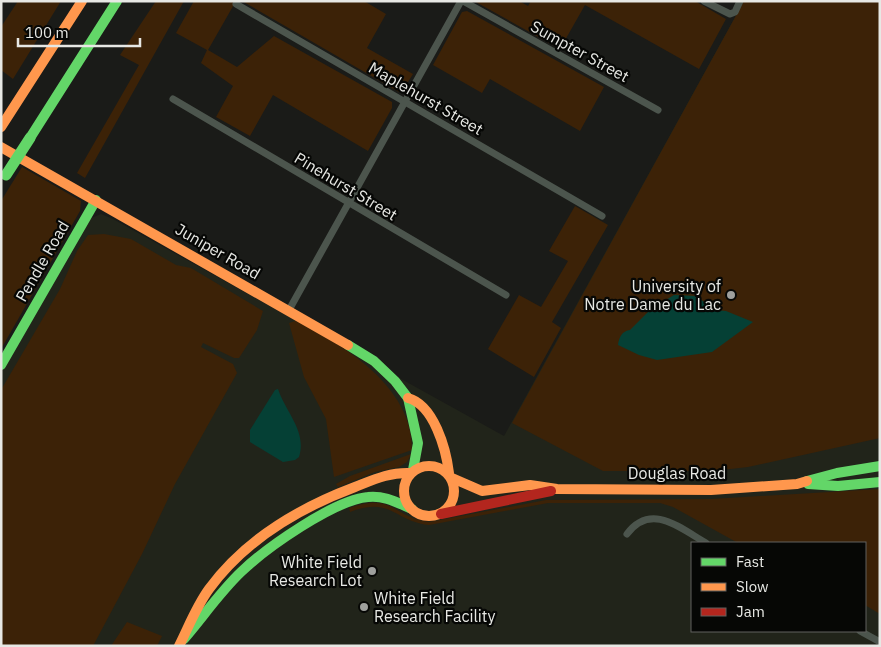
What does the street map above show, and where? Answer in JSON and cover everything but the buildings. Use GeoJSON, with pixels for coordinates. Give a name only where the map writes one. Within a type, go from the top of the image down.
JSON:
{"type":"FeatureCollection","features":[{"type":"Feature","properties":{"kind":"main road"},"geometry":{"type":"LineString","coordinates":[[3,125],[82,1]]}},
{"type":"Feature","properties":{"kind":"main road"},"geometry":{"type":"LineString","coordinates":[[4,179],[117,1]]}},
{"type":"Feature","properties":{"kind":"main road","name":"Juniper Road"},"geometry":{"type":"LineString","coordinates":[[1,147],[366,355],[395,381],[408,398],[418,443],[411,472]]}},
{"type":"Feature","properties":{"kind":"main road","name":"Pendle Road"},"geometry":{"type":"LineString","coordinates":[[1,364],[96,200]]}},
{"type":"Feature","properties":{"kind":"main road","name":"Juniper Road"},"geometry":{"type":"LineString","coordinates":[[408,398],[418,402],[427,415],[448,462],[450,475]]}},
{"type":"Feature","properties":{"kind":"main road"},"geometry":{"type":"LineString","coordinates":[[434,466],[450,475],[454,491],[452,501],[447,509],[440,514],[425,516],[412,508],[390,499],[368,497],[339,507],[296,530],[267,549],[241,572],[226,587],[196,627],[180,643],[188,622],[214,584],[233,562],[268,532],[323,499],[379,478],[434,466]]}},
{"type":"Feature","properties":{"kind":"main road","name":"Douglas Road"},"geometry":{"type":"LineString","coordinates":[[797,484],[837,473],[880,466]]}},
{"type":"Feature","properties":{"kind":"main road"},"geometry":{"type":"LineString","coordinates":[[411,472],[406,495],[412,508]]}},
{"type":"Feature","properties":{"kind":"main road","name":"Douglas Road"},"geometry":{"type":"LineString","coordinates":[[450,475],[482,491],[530,485],[556,489],[711,490],[797,484],[838,486],[880,482]]}},
{"type":"Feature","properties":{"kind":"main road","name":"Douglas Road"},"geometry":{"type":"LineString","coordinates":[[440,514],[556,489]]}},
{"type":"Feature","properties":{"kind":"street"},"geometry":{"type":"LineString","coordinates":[[289,310],[462,1]]}},
{"type":"Feature","properties":{"kind":"street","name":"Sumpter Street"},"geometry":{"type":"LineString","coordinates":[[462,1],[658,110]]}},
{"type":"Feature","properties":{"kind":"street"},"geometry":{"type":"LineString","coordinates":[[704,1],[730,14],[735,12],[740,1]]}},
{"type":"Feature","properties":{"kind":"street","name":"Maplehurst Street"},"geometry":{"type":"LineString","coordinates":[[236,4],[602,216]]}},
{"type":"Feature","properties":{"kind":"street","name":"Pinehurst Street"},"geometry":{"type":"LineString","coordinates":[[173,99],[506,295]]}},
{"type":"Feature","properties":{"kind":"street"},"geometry":{"type":"LineString","coordinates":[[627,534],[638,523],[654,518],[671,523],[704,542]]}},
{"type":"Feature","properties":{"kind":"street"},"geometry":{"type":"LineString","coordinates":[[862,632],[880,642]]}},
{"type":"Feature","properties":{"kind":"shaded area"},"geometry":{"type":"Polygon","coordinates":[[[18,1],[61,1],[13,79],[1,70],[1,27],[18,1]]]}},
{"type":"Feature","properties":{"kind":"shaded area"},"geometry":{"type":"Polygon","coordinates":[[[156,1],[184,1],[85,178],[77,173],[139,65],[120,55],[156,1]]]}},
{"type":"Feature","properties":{"kind":"shaded area"},"geometry":{"type":"Polygon","coordinates":[[[194,1],[236,1],[208,50],[237,67],[274,36],[392,102],[392,108],[368,151],[273,95],[250,136],[216,117],[233,86],[201,63],[207,50],[176,33],[194,1]]]}},
{"type":"Feature","properties":{"kind":"shaded area"},"geometry":{"type":"Polygon","coordinates":[[[242,1],[364,1],[386,14],[367,48],[413,74],[403,90],[399,92],[242,1]]]}},
{"type":"Feature","properties":{"kind":"shaded area"},"geometry":{"type":"Polygon","coordinates":[[[474,1],[519,1],[528,6],[531,1],[695,1],[726,19],[699,69],[585,5],[560,49],[474,1]]]}},
{"type":"Feature","properties":{"kind":"shaded area","name":"University of Notre Dame du Lac"},"geometry":{"type":"Polygon","coordinates":[[[744,1],[880,1],[880,646],[1,646],[1,372],[89,219],[101,214],[504,436],[744,1]]]}},
{"type":"Feature","properties":{"kind":"shaded area"},"geometry":{"type":"Polygon","coordinates":[[[744,1],[880,1],[880,438],[748,467],[713,471],[603,471],[512,423],[744,1]]]}},
{"type":"Feature","properties":{"kind":"shaded area"},"geometry":{"type":"Polygon","coordinates":[[[467,11],[604,87],[580,131],[490,79],[482,93],[433,65],[462,12],[467,11]]]}},
{"type":"Feature","properties":{"kind":"shaded area"},"geometry":{"type":"Polygon","coordinates":[[[22,167],[81,201],[80,211],[1,349],[1,201],[22,167]]]}},
{"type":"Feature","properties":{"kind":"shaded area"},"geometry":{"type":"Polygon","coordinates":[[[575,206],[608,225],[552,322],[561,328],[534,377],[488,349],[519,295],[541,307],[568,261],[549,251],[575,206]]]}},
{"type":"Feature","properties":{"kind":"shaded area"},"geometry":{"type":"Polygon","coordinates":[[[104,234],[131,239],[176,265],[191,268],[263,311],[257,330],[239,358],[234,358],[203,343],[201,347],[233,364],[237,373],[175,484],[142,554],[93,646],[1,646],[1,390],[60,289],[77,251],[88,235],[104,234]]]}},
{"type":"Feature","properties":{"kind":"shaded area"},"geometry":{"type":"Polygon","coordinates":[[[674,295],[696,296],[715,310],[726,311],[753,322],[712,352],[657,360],[639,355],[618,345],[623,333],[630,330],[651,309],[674,295]]]}},
{"type":"Feature","properties":{"kind":"shaded area"},"geometry":{"type":"Polygon","coordinates":[[[295,321],[309,327],[354,356],[383,382],[395,397],[404,413],[410,431],[412,450],[334,477],[326,419],[304,377],[289,323],[295,321]]]}},
{"type":"Feature","properties":{"kind":"shaded area"},"geometry":{"type":"Polygon","coordinates":[[[278,389],[298,430],[301,448],[299,457],[295,460],[283,462],[250,442],[250,430],[275,390],[278,389]]]}},
{"type":"Feature","properties":{"kind":"shaded area"},"geometry":{"type":"Polygon","coordinates":[[[411,454],[407,462],[399,467],[375,472],[338,487],[336,484],[350,476],[411,454]]]}},
{"type":"Feature","properties":{"kind":"shaded area"},"geometry":{"type":"Polygon","coordinates":[[[880,489],[880,614],[866,606],[866,542],[736,542],[673,507],[660,503],[548,503],[429,525],[417,523],[384,508],[364,508],[350,512],[349,508],[364,504],[384,504],[417,519],[429,522],[546,500],[711,499],[880,489]]]}},
{"type":"Feature","properties":{"kind":"shaded area"},"geometry":{"type":"Polygon","coordinates":[[[127,622],[162,636],[157,646],[111,646],[127,622]]]}},
{"type":"Feature","properties":{"kind":"traffic: fast"},"geometry":{"type":"LineString","coordinates":[[30,138],[117,1]]}},
{"type":"Feature","properties":{"kind":"traffic: fast"},"geometry":{"type":"LineString","coordinates":[[6,175],[30,138]]}},
{"type":"Feature","properties":{"kind":"traffic: fast"},"geometry":{"type":"LineString","coordinates":[[1,365],[96,200]]}},
{"type":"Feature","properties":{"kind":"traffic: fast"},"geometry":{"type":"LineString","coordinates":[[348,345],[374,361],[395,381],[408,398],[418,443],[413,470]]}},
{"type":"Feature","properties":{"kind":"traffic: fast"},"geometry":{"type":"LineString","coordinates":[[807,481],[837,473],[880,466]]}},
{"type":"Feature","properties":{"kind":"traffic: fast"},"geometry":{"type":"LineString","coordinates":[[808,484],[838,486],[880,482]]}},
{"type":"Feature","properties":{"kind":"traffic: fast"},"geometry":{"type":"LineString","coordinates":[[184,639],[241,572],[283,539],[319,516],[354,500],[368,497],[385,498],[412,509]]}},
{"type":"Feature","properties":{"kind":"traffic: slow"},"geometry":{"type":"LineString","coordinates":[[1,127],[82,1]]}},
{"type":"Feature","properties":{"kind":"traffic: slow"},"geometry":{"type":"LineString","coordinates":[[1,147],[348,345]]}},
{"type":"Feature","properties":{"kind":"traffic: slow"},"geometry":{"type":"LineString","coordinates":[[408,398],[417,402],[432,418],[442,441],[449,473]]}},
{"type":"Feature","properties":{"kind":"traffic: slow"},"geometry":{"type":"LineString","coordinates":[[429,466],[443,470],[450,477],[454,491],[450,505],[443,512],[429,516],[415,512],[408,505],[404,491],[408,477],[415,470],[429,466]]}},
{"type":"Feature","properties":{"kind":"traffic: slow"},"geometry":{"type":"LineString","coordinates":[[179,646],[204,596],[223,571],[239,555],[274,527],[334,495],[382,477],[410,473]]}},
{"type":"Feature","properties":{"kind":"traffic: slow"},"geometry":{"type":"LineString","coordinates":[[452,478],[482,491],[530,485],[557,489],[711,490],[797,484],[807,481]]}},
{"type":"Feature","properties":{"kind":"traffic: jam"},"geometry":{"type":"LineString","coordinates":[[441,514],[551,491]]}},
{"type":"Feature","properties":{"kind":"place","name":"University of Notre Dame du Lac"},"geometry":{"type":"Point","coordinates":[731,295]}},
{"type":"Feature","properties":{"kind":"place","name":"White Field Research Lot"},"geometry":{"type":"Point","coordinates":[372,571]}},
{"type":"Feature","properties":{"kind":"place","name":"White Field Research Facility"},"geometry":{"type":"Point","coordinates":[364,607]}}]}
